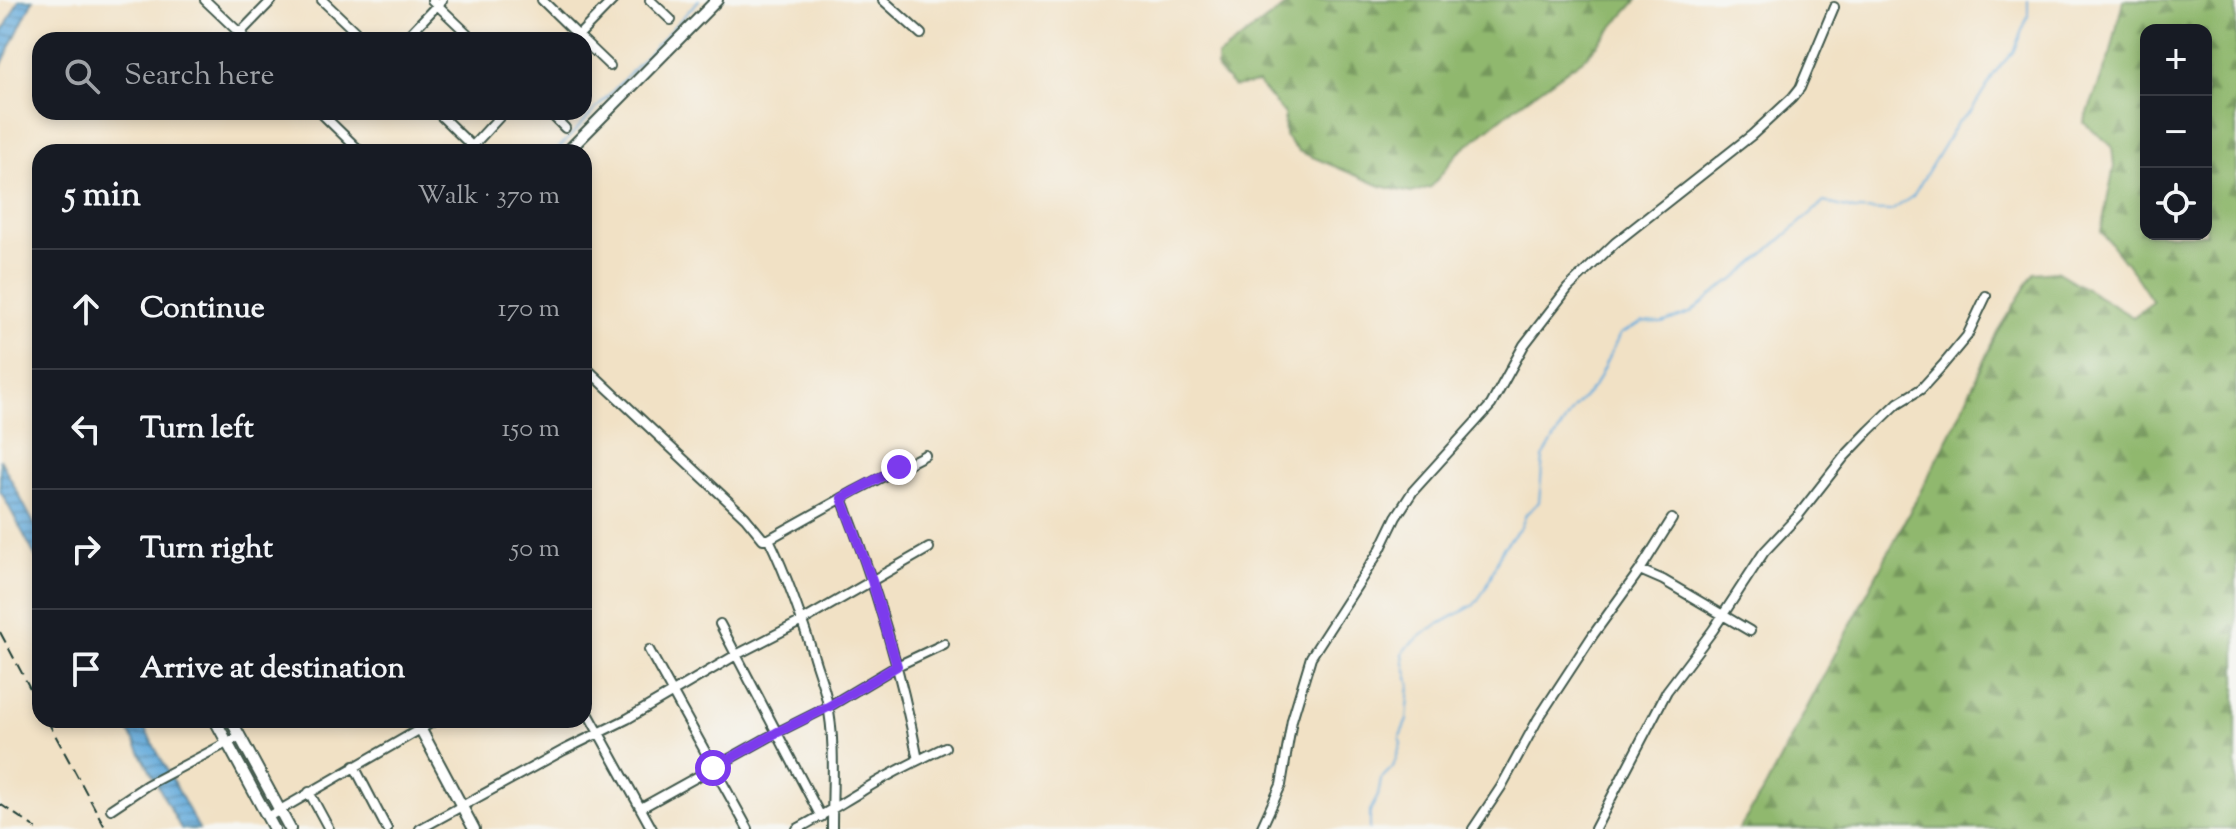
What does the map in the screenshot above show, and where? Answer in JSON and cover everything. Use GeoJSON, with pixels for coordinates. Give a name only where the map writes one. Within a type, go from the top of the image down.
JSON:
{"type":"FeatureCollection","features":[{"type":"Feature","properties":{"kind":"street"},"geometry":{"type":"LineString","coordinates":[[205,0],[238,32]]}},
{"type":"Feature","properties":{"kind":"street"},"geometry":{"type":"LineString","coordinates":[[247,32],[272,0]]}},
{"type":"Feature","properties":{"kind":"street"},"geometry":{"type":"LineString","coordinates":[[322,0],[356,32]]}},
{"type":"Feature","properties":{"kind":"street"},"geometry":{"type":"LineString","coordinates":[[542,0],[573,32]]}},
{"type":"Feature","properties":{"kind":"street"},"geometry":{"type":"LineString","coordinates":[[586,32],[613,0]]}},
{"type":"Feature","properties":{"kind":"street"},"geometry":{"type":"LineString","coordinates":[[650,0],[671,20]]}},
{"type":"Feature","properties":{"kind":"street"},"geometry":{"type":"LineString","coordinates":[[575,144],[717,0]]}},
{"type":"Feature","properties":{"kind":"street"},"geometry":{"type":"LineString","coordinates":[[883,0],[921,34]]}},
{"type":"Feature","properties":{"kind":"street"},"geometry":{"type":"LineString","coordinates":[[411,32],[437,2],[466,32]]}},
{"type":"Feature","properties":{"kind":"street"},"geometry":{"type":"LineString","coordinates":[[1261,829],[1281,785],[1292,720],[1311,657],[1380,550],[1413,491],[1491,405],[1524,345],[1568,288],[1615,243],[1752,135],[1792,98],[1800,88],[1834,7]]}},
{"type":"Feature","properties":{"kind":"street"},"geometry":{"type":"LineString","coordinates":[[592,50],[610,66]]}},
{"type":"Feature","properties":{"kind":"street"},"geometry":{"type":"LineString","coordinates":[[332,120],[354,144]]}},
{"type":"Feature","properties":{"kind":"street"},"geometry":{"type":"LineString","coordinates":[[444,120],[466,144]]}},
{"type":"Feature","properties":{"kind":"street"},"geometry":{"type":"LineString","coordinates":[[477,144],[497,120]]}},
{"type":"Feature","properties":{"kind":"street"},"geometry":{"type":"LineString","coordinates":[[557,120],[565,128]]}},
{"type":"Feature","properties":{"kind":"street"},"geometry":{"type":"LineString","coordinates":[[1595,829],[1667,691],[1723,615],[1764,552],[1797,517],[1844,457],[1898,403],[1921,389],[1942,366],[1967,336],[1986,296]]}},
{"type":"Feature","properties":{"kind":"street"},"geometry":{"type":"LineString","coordinates":[[592,374],[745,517],[763,539],[769,539],[925,455]]}},
{"type":"Feature","properties":{"kind":"street"},"geometry":{"type":"LineString","coordinates":[[842,498],[872,581],[897,666],[918,760]]}},
{"type":"Feature","properties":{"kind":"street"},"geometry":{"type":"LineString","coordinates":[[1473,829],[1501,787],[1538,719],[1672,519]]}},
{"type":"Feature","properties":{"kind":"street"},"geometry":{"type":"LineString","coordinates":[[769,539],[802,621],[828,707],[833,781],[832,829]]}},
{"type":"Feature","properties":{"kind":"street"},"geometry":{"type":"LineString","coordinates":[[420,829],[802,621],[929,548]]}},
{"type":"Feature","properties":{"kind":"street"},"geometry":{"type":"LineString","coordinates":[[1640,570],[1663,580],[1750,631]]}},
{"type":"Feature","properties":{"kind":"street"},"geometry":{"type":"LineString","coordinates":[[720,624],[821,817]]}},
{"type":"Feature","properties":{"kind":"street"},"geometry":{"type":"LineString","coordinates":[[641,808],[897,666],[944,644]]}},
{"type":"Feature","properties":{"kind":"street"},"geometry":{"type":"LineString","coordinates":[[649,650],[748,829]]}},
{"type":"Feature","properties":{"kind":"street"},"geometry":{"type":"LineString","coordinates":[[592,720],[652,829]]}},
{"type":"Feature","properties":{"kind":"street"},"geometry":{"type":"LineString","coordinates":[[219,728],[274,829]]}},
{"type":"Feature","properties":{"kind":"street"},"geometry":{"type":"LineString","coordinates":[[236,728],[290,829]]}},
{"type":"Feature","properties":{"kind":"street"},"geometry":{"type":"LineString","coordinates":[[268,817],[411,728]]}},
{"type":"Feature","properties":{"kind":"street"},"geometry":{"type":"LineString","coordinates":[[419,728],[474,829]]}},
{"type":"Feature","properties":{"kind":"street"},"geometry":{"type":"LineString","coordinates":[[111,809],[147,785],[240,736]]}},
{"type":"Feature","properties":{"kind":"street"},"geometry":{"type":"LineString","coordinates":[[797,829],[945,747]]}},
{"type":"Feature","properties":{"kind":"street"},"geometry":{"type":"LineString","coordinates":[[354,766],[387,829]]}},
{"type":"Feature","properties":{"kind":"street"},"geometry":{"type":"LineString","coordinates":[[309,792],[329,829]]}},
{"type":"Feature","properties":{"kind":"green space"},"geometry":{"type":"Polygon","coordinates":[[[1293,0],[1637,0],[1587,56],[1514,108],[1457,154],[1431,187],[1411,193],[1381,186],[1298,151],[1285,136],[1284,114],[1258,83],[1234,87],[1217,69],[1217,57],[1293,0]]]}},
{"type":"Feature","properties":{"kind":"green space"},"geometry":{"type":"Polygon","coordinates":[[[2123,0],[2236,0],[2236,829],[1739,829],[1765,788],[1953,429],[1997,332],[2034,273],[2056,271],[2133,317],[2153,302],[2101,231],[2114,167],[2112,146],[2084,123],[2111,52],[2123,0]]]}},
{"type":"Feature","properties":{"kind":"water"},"geometry":{"type":"Polygon","coordinates":[[[19,0],[33,0],[0,68],[0,37],[19,0]]]}},
{"type":"Feature","properties":{"kind":"water"},"geometry":{"type":"Polygon","coordinates":[[[0,459],[32,520],[32,550],[0,490],[0,459]]]}},
{"type":"Feature","properties":{"kind":"water"},"geometry":{"type":"Polygon","coordinates":[[[127,728],[144,728],[199,829],[181,829],[127,728]]]}},
{"type":"Feature","properties":{"kind":"waterway"},"geometry":{"type":"LineString","coordinates":[[592,113],[699,0]]}},
{"type":"Feature","properties":{"kind":"waterway"},"geometry":{"type":"LineString","coordinates":[[1370,829],[1370,811],[1378,796],[1381,779],[1393,767],[1407,720],[1410,685],[1403,653],[1430,629],[1474,605],[1486,588],[1502,549],[1521,527],[1526,514],[1539,502],[1543,457],[1573,409],[1595,385],[1620,334],[1643,322],[1662,323],[1690,313],[1733,281],[1824,202],[1854,210],[1891,211],[1913,196],[1957,123],[1971,111],[1996,71],[2013,52],[2028,16],[2028,0]]}},
{"type":"Feature","properties":{"kind":"waterway"},"geometry":{"type":"LineString","coordinates":[[563,144],[585,120]]}},
{"type":"Feature","properties":{"kind":"railway"},"geometry":{"type":"LineString","coordinates":[[0,632],[32,692]]}},
{"type":"Feature","properties":{"kind":"railway"},"geometry":{"type":"LineString","coordinates":[[51,728],[106,829]]}},
{"type":"Feature","properties":{"kind":"railway"},"geometry":{"type":"LineString","coordinates":[[0,804],[37,829]]}},
{"type":"Feature","properties":{"kind":"route"},"geometry":{"type":"LineString","coordinates":[[713,768],[828,707],[897,666],[862,549],[842,498],[899,467]]}}]}
